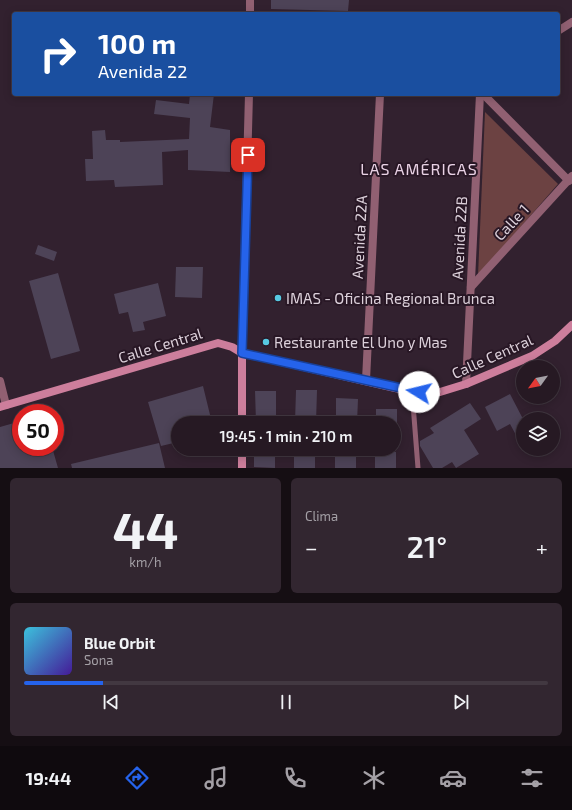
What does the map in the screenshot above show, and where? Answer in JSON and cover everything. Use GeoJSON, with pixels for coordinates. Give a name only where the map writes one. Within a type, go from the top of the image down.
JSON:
{"type":"FeatureCollection","features":[{"type":"Feature","properties":{"kind":"main road","name":"Calle Central"},"geometry":{"type":"LineString","coordinates":[[3,406],[213,343],[228,345],[242,353],[412,391],[440,392],[466,384],[532,356],[555,341],[572,325]]}},
{"type":"Feature","properties":{"kind":"main road"},"geometry":{"type":"LineString","coordinates":[[242,353],[242,416]]}},
{"type":"Feature","properties":{"kind":"main road"},"geometry":{"type":"LineString","coordinates":[[242,456],[242,468]]}},
{"type":"Feature","properties":{"kind":"street"},"geometry":{"type":"LineString","coordinates":[[250,0],[250,12]]}},
{"type":"Feature","properties":{"kind":"street"},"geometry":{"type":"LineString","coordinates":[[560,30],[572,22]]}},
{"type":"Feature","properties":{"kind":"street"},"geometry":{"type":"LineString","coordinates":[[242,353],[250,96]]}},
{"type":"Feature","properties":{"kind":"street","name":"Avenida 22A"},"geometry":{"type":"LineString","coordinates":[[366,380],[380,96]]}},
{"type":"Feature","properties":{"kind":"street","name":"Avenida 22B"},"geometry":{"type":"LineString","coordinates":[[466,384],[481,96]]}},
{"type":"Feature","properties":{"kind":"street"},"geometry":{"type":"LineString","coordinates":[[483,96],[570,179]]}},
{"type":"Feature","properties":{"kind":"street","name":"Calle 1"},"geometry":{"type":"LineString","coordinates":[[471,287],[570,179]]}},
{"type":"Feature","properties":{"kind":"street"},"geometry":{"type":"LineString","coordinates":[[0,381],[3,406]]}},
{"type":"Feature","properties":{"kind":"lane"},"geometry":{"type":"LineString","coordinates":[[412,391],[418,468]]}},
{"type":"Feature","properties":{"kind":"shaded area"},"geometry":{"type":"Polygon","coordinates":[[[485,112],[558,184],[478,276],[485,112]]]}},
{"type":"Feature","properties":{"kind":"building"},"geometry":{"type":"Polygon","coordinates":[[[271,0],[349,0],[348,11],[271,9],[271,0]]]}},
{"type":"Feature","properties":{"kind":"building"},"geometry":{"type":"Polygon","coordinates":[[[190,96],[214,96],[210,127],[230,130],[230,172],[188,170],[188,150],[162,152],[163,185],[115,187],[114,180],[86,181],[85,159],[93,159],[92,131],[105,130],[106,140],[120,140],[120,142],[189,139],[190,118],[154,114],[156,100],[189,104],[190,96]]]}},
{"type":"Feature","properties":{"kind":"building"},"geometry":{"type":"Polygon","coordinates":[[[38,245],[57,252],[54,261],[35,254],[38,245]]]}},
{"type":"Feature","properties":{"kind":"building"},"geometry":{"type":"Polygon","coordinates":[[[176,267],[203,267],[202,298],[175,297],[176,267]]]}},
{"type":"Feature","properties":{"kind":"building"},"geometry":{"type":"Polygon","coordinates":[[[58,273],[80,351],[51,359],[29,281],[58,273]]]}},
{"type":"Feature","properties":{"kind":"building"},"geometry":{"type":"Polygon","coordinates":[[[158,283],[166,316],[143,322],[145,330],[133,332],[128,312],[119,314],[114,294],[158,283]]]}},
{"type":"Feature","properties":{"kind":"building"},"geometry":{"type":"Polygon","coordinates":[[[203,386],[210,416],[171,416],[171,444],[161,446],[148,402],[203,386]]]}},
{"type":"Feature","properties":{"kind":"building"},"geometry":{"type":"Polygon","coordinates":[[[296,390],[317,390],[316,416],[295,416],[296,390]]]}},
{"type":"Feature","properties":{"kind":"building"},"geometry":{"type":"Polygon","coordinates":[[[255,391],[276,391],[276,416],[256,416],[255,391]]]}},
{"type":"Feature","properties":{"kind":"building"},"geometry":{"type":"Polygon","coordinates":[[[510,394],[519,412],[516,412],[516,435],[510,424],[497,431],[485,407],[510,394]]]}},
{"type":"Feature","properties":{"kind":"building"},"geometry":{"type":"Polygon","coordinates":[[[336,398],[358,399],[357,416],[336,416],[336,398]]]}},
{"type":"Feature","properties":{"kind":"building"},"geometry":{"type":"Polygon","coordinates":[[[470,403],[481,419],[464,430],[479,454],[456,468],[452,462],[442,468],[433,468],[420,446],[420,441],[434,433],[430,428],[470,403]]]}},
{"type":"Feature","properties":{"kind":"building"},"geometry":{"type":"Polygon","coordinates":[[[376,409],[397,409],[397,416],[376,416],[376,409]]]}},
{"type":"Feature","properties":{"kind":"building"},"geometry":{"type":"Polygon","coordinates":[[[12,424],[12,456],[55,456],[58,468],[0,468],[0,427],[12,424]]]}},
{"type":"Feature","properties":{"kind":"building"},"geometry":{"type":"Polygon","coordinates":[[[159,443],[165,468],[72,468],[71,464],[159,443]]]}},
{"type":"Feature","properties":{"kind":"building"},"geometry":{"type":"Polygon","coordinates":[[[254,456],[275,456],[275,468],[254,467],[254,456]]]}},
{"type":"Feature","properties":{"kind":"building"},"geometry":{"type":"Polygon","coordinates":[[[294,456],[315,456],[315,468],[294,468],[294,456]]]}},
{"type":"Feature","properties":{"kind":"building"},"geometry":{"type":"Polygon","coordinates":[[[335,456],[356,456],[356,468],[335,468],[335,456]]]}},
{"type":"Feature","properties":{"kind":"building"},"geometry":{"type":"Polygon","coordinates":[[[375,456],[396,456],[396,468],[375,468],[375,456]]]}},
{"type":"Feature","properties":{"kind":"place","name":"IMAS - Oficina Regional Brunca"},"geometry":{"type":"Point","coordinates":[278,298]}},
{"type":"Feature","properties":{"kind":"place","name":"Restaurante El Uno y Mas"},"geometry":{"type":"Point","coordinates":[266,342]}},
{"type":"Feature","properties":{"kind":"district","name":"LAS AMÉRICAS"},"geometry":{"type":"Point","coordinates":[419,168]}},
{"type":"Feature","properties":{"kind":"route"},"geometry":{"type":"LineString","coordinates":[[248,155],[242,353],[366,380],[404,390],[419,392]]}}]}
